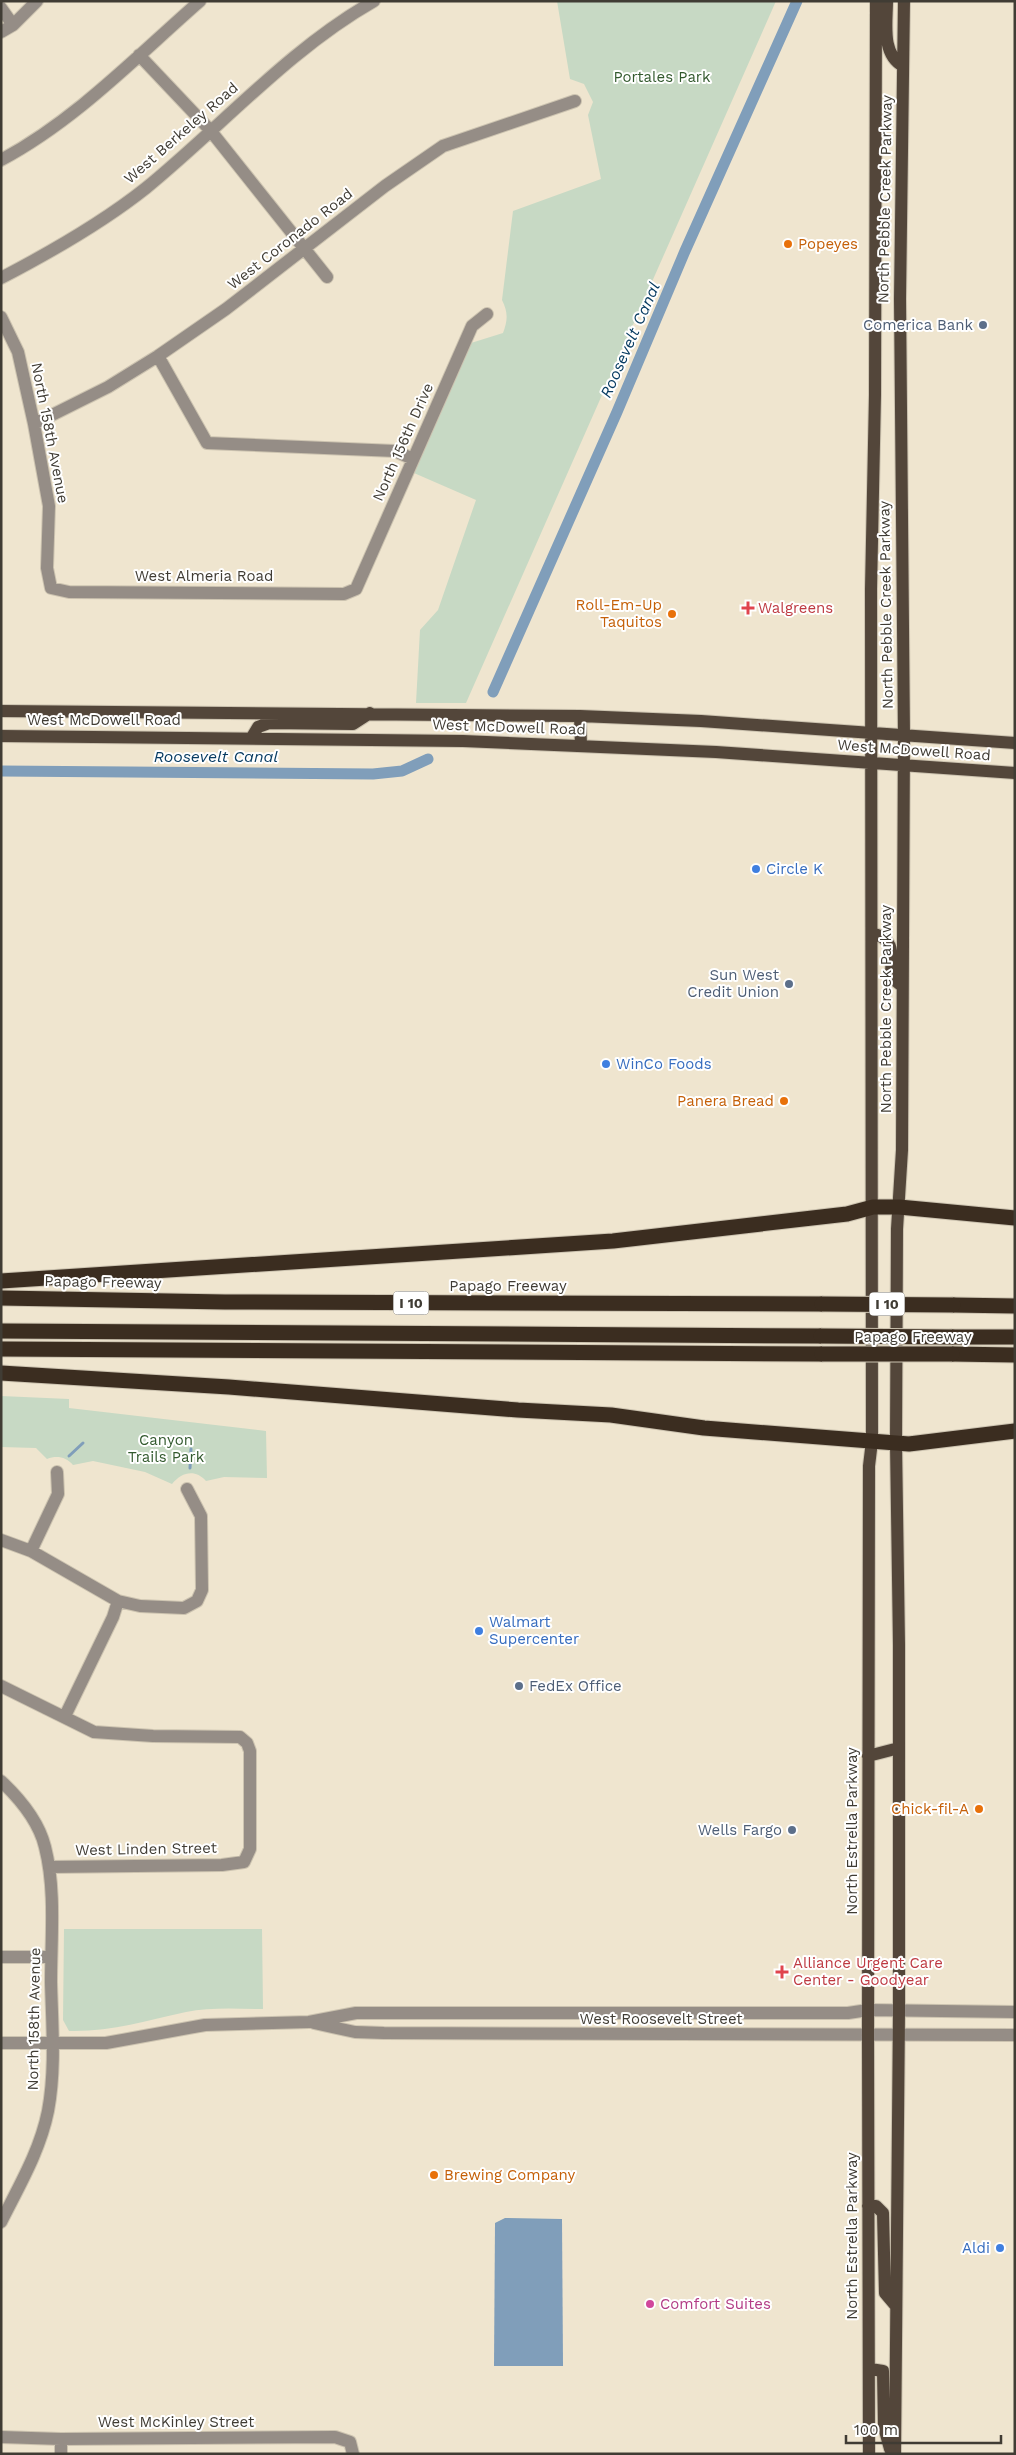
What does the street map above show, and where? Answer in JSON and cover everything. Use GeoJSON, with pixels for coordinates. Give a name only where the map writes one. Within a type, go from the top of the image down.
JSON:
{"type":"FeatureCollection","features":[{"type":"Feature","properties":{"kind":"highway"},"geometry":{"type":"LineString","coordinates":[[1,1280],[612,1241],[848,1214],[873,1208],[899,1208],[1015,1218]]}},
{"type":"Feature","properties":{"kind":"highway","name":"Papago Freeway"},"geometry":{"type":"LineString","coordinates":[[1,1298],[235,1302],[1015,1306]]}},
{"type":"Feature","properties":{"kind":"highway"},"geometry":{"type":"LineString","coordinates":[[1,1331],[1015,1337]]}},
{"type":"Feature","properties":{"kind":"highway","name":"Papago Freeway"},"geometry":{"type":"LineString","coordinates":[[1,1348],[1015,1354]]}},
{"type":"Feature","properties":{"kind":"highway"},"geometry":{"type":"LineString","coordinates":[[1,1373],[229,1387],[518,1410],[611,1414],[704,1428],[909,1444],[1015,1432]]}},
{"type":"Feature","properties":{"kind":"main road","name":"North Pebble Creek Parkway"},"geometry":{"type":"LineString","coordinates":[[873,1208],[871,590],[875,395],[876,1]]}},
{"type":"Feature","properties":{"kind":"main road"},"geometry":{"type":"LineString","coordinates":[[887,1],[888,48],[892,58],[903,66]]}},
{"type":"Feature","properties":{"kind":"main road","name":"North Pebble Creek Parkway"},"geometry":{"type":"LineString","coordinates":[[899,1208],[904,736],[900,299],[904,1]]}},
{"type":"Feature","properties":{"kind":"main road","name":"West McDowell Road"},"geometry":{"type":"LineString","coordinates":[[1,711],[580,716],[701,721],[1015,744]]}},
{"type":"Feature","properties":{"kind":"main road"},"geometry":{"type":"LineString","coordinates":[[252,737],[258,727],[269,723],[353,724],[370,713]]}},
{"type":"Feature","properties":{"kind":"main road"},"geometry":{"type":"LineString","coordinates":[[580,716],[581,746]]}},
{"type":"Feature","properties":{"kind":"main road","name":"West McDowell Road"},"geometry":{"type":"LineString","coordinates":[[1,736],[252,737],[463,741],[716,752],[1015,774]]}},
{"type":"Feature","properties":{"kind":"main road"},"geometry":{"type":"LineString","coordinates":[[872,933],[883,936],[888,941],[891,948],[891,977],[902,986]]}},
{"type":"Feature","properties":{"kind":"main road","name":"North Estrella Parkway"},"geometry":{"type":"LineString","coordinates":[[869,2454],[868,1756],[873,1208]]}},
{"type":"Feature","properties":{"kind":"main road"},"geometry":{"type":"LineString","coordinates":[[893,2454],[899,2035],[896,1443],[899,1208]]}},
{"type":"Feature","properties":{"kind":"main road"},"geometry":{"type":"LineString","coordinates":[[868,1756],[899,1748]]}},
{"type":"Feature","properties":{"kind":"main road"},"geometry":{"type":"LineString","coordinates":[[868,2206],[876,2206],[884,2213],[885,2293],[896,2306]]}},
{"type":"Feature","properties":{"kind":"main road"},"geometry":{"type":"LineString","coordinates":[[870,2369],[883,2371],[884,2427],[893,2454]]}},
{"type":"Feature","properties":{"kind":"street"},"geometry":{"type":"LineString","coordinates":[[1,32],[13,25],[37,1]]}},
{"type":"Feature","properties":{"kind":"street"},"geometry":{"type":"LineString","coordinates":[[1,160],[51,128],[96,94],[200,1]]}},
{"type":"Feature","properties":{"kind":"street","name":"West Berkeley Road"},"geometry":{"type":"LineString","coordinates":[[1,278],[75,236],[146,188],[210,130],[321,36],[374,1]]}},
{"type":"Feature","properties":{"kind":"street"},"geometry":{"type":"LineString","coordinates":[[1,8],[13,25]]}},
{"type":"Feature","properties":{"kind":"street"},"geometry":{"type":"LineString","coordinates":[[138,55],[210,130],[327,277]]}},
{"type":"Feature","properties":{"kind":"street","name":"West Coronado Road"},"geometry":{"type":"LineString","coordinates":[[34,424],[108,387],[158,356],[226,309],[385,186],[443,146],[575,101]]}},
{"type":"Feature","properties":{"kind":"street","name":"North 156th Drive"},"geometry":{"type":"LineString","coordinates":[[356,589],[472,326],[487,314]]}},
{"type":"Feature","properties":{"kind":"street","name":"North 158th Avenue"},"geometry":{"type":"LineString","coordinates":[[1,318],[18,352],[34,424],[49,506],[47,568],[51,588]]}},
{"type":"Feature","properties":{"kind":"street"},"geometry":{"type":"LineString","coordinates":[[158,356],[207,443],[395,451],[413,459]]}},
{"type":"Feature","properties":{"kind":"street","name":"West Almeria Road"},"geometry":{"type":"LineString","coordinates":[[51,588],[69,592],[344,594],[356,589]]}},
{"type":"Feature","properties":{"kind":"street"},"geometry":{"type":"LineString","coordinates":[[31,1551],[58,1494],[57,1472]]}},
{"type":"Feature","properties":{"kind":"street"},"geometry":{"type":"LineString","coordinates":[[1,1540],[31,1551],[118,1601],[140,1606],[184,1608],[197,1602],[202,1590],[201,1516],[187,1489]]}},
{"type":"Feature","properties":{"kind":"street"},"geometry":{"type":"LineString","coordinates":[[1,1686],[65,1716],[113,1617],[118,1601]]}},
{"type":"Feature","properties":{"kind":"street","name":"West Linden Street"},"geometry":{"type":"LineString","coordinates":[[49,1867],[222,1865],[244,1862],[250,1849],[250,1751],[247,1743],[240,1737],[153,1736],[94,1732],[65,1716]]}},
{"type":"Feature","properties":{"kind":"street","name":"North 158th Avenue"},"geometry":{"type":"LineString","coordinates":[[1,1781],[27,1811],[40,1833],[49,1867],[52,2043],[51,2085],[43,2131],[34,2158],[1,2222]]}},
{"type":"Feature","properties":{"kind":"street"},"geometry":{"type":"LineString","coordinates":[[1,1957],[51,1958]]}},
{"type":"Feature","properties":{"kind":"street","name":"West Roosevelt Street"},"geometry":{"type":"LineString","coordinates":[[1,2043],[106,2043],[205,2025],[309,2022],[356,2013],[848,2013],[868,2010],[1015,2012]]}},
{"type":"Feature","properties":{"kind":"street","name":"West Roosevelt Street"},"geometry":{"type":"LineString","coordinates":[[309,2022],[355,2032],[868,2036],[1015,2035]]}},
{"type":"Feature","properties":{"kind":"street","name":"West McKinley Street"},"geometry":{"type":"LineString","coordinates":[[1,2437],[60,2439],[335,2437],[352,2448]]}},
{"type":"Feature","properties":{"kind":"street"},"geometry":{"type":"LineString","coordinates":[[60,2439],[61,2454]]}},
{"type":"Feature","properties":{"kind":"green space","name":"Portales Park"},"geometry":{"type":"Polygon","coordinates":[[[557,1],[776,1],[466,703],[416,703],[420,630],[438,610],[476,500],[414,473],[471,343],[503,333],[507,316],[502,300],[513,211],[601,179],[588,115],[593,102],[584,84],[570,79],[557,1]]]}},
{"type":"Feature","properties":{"kind":"green space","name":"Canyon Trails Park"},"geometry":{"type":"Polygon","coordinates":[[[1,1396],[69,1399],[69,1408],[266,1431],[267,1478],[224,1477],[206,1481],[202,1477],[189,1474],[180,1477],[172,1484],[145,1472],[93,1461],[73,1465],[61,1458],[47,1459],[36,1448],[1,1447],[1,1396]]]}},
{"type":"Feature","properties":{"kind":"green space"},"geometry":{"type":"Polygon","coordinates":[[[64,1929],[262,1929],[263,2009],[195,2010],[114,2028],[69,2031],[63,2020],[64,1929]]]}},
{"type":"Feature","properties":{"kind":"water"},"geometry":{"type":"Polygon","coordinates":[[[505,2218],[562,2219],[563,2366],[494,2366],[495,2223],[505,2218]]]}},
{"type":"Feature","properties":{"kind":"waterway","name":"Roosevelt Canal"},"geometry":{"type":"LineString","coordinates":[[493,692],[617,412],[685,251],[797,1]]}},
{"type":"Feature","properties":{"kind":"waterway","name":"Roosevelt Canal"},"geometry":{"type":"LineString","coordinates":[[1,771],[373,774],[402,771],[428,759]]}},
{"type":"Feature","properties":{"kind":"waterway"},"geometry":{"type":"LineString","coordinates":[[69,1456],[83,1443]]}},
{"type":"Feature","properties":{"kind":"waterway"},"geometry":{"type":"LineString","coordinates":[[190,1468],[191,1449]]}},
{"type":"Feature","properties":{"kind":"place","name":"Popeyes"},"geometry":{"type":"Point","coordinates":[788,244]}},
{"type":"Feature","properties":{"kind":"place","name":"Comerica Bank"},"geometry":{"type":"Point","coordinates":[983,325]}},
{"type":"Feature","properties":{"kind":"place","name":"Walgreens"},"geometry":{"type":"Point","coordinates":[748,608]}},
{"type":"Feature","properties":{"kind":"place","name":"Roll-Em-Up Taquitos"},"geometry":{"type":"Point","coordinates":[672,614]}},
{"type":"Feature","properties":{"kind":"place","name":"Circle K"},"geometry":{"type":"Point","coordinates":[756,869]}},
{"type":"Feature","properties":{"kind":"place","name":"Sun West Credit Union"},"geometry":{"type":"Point","coordinates":[789,984]}},
{"type":"Feature","properties":{"kind":"place","name":"WinCo Foods"},"geometry":{"type":"Point","coordinates":[606,1064]}},
{"type":"Feature","properties":{"kind":"place","name":"Panera Bread"},"geometry":{"type":"Point","coordinates":[784,1101]}},
{"type":"Feature","properties":{"kind":"place","name":"Walmart Supercenter"},"geometry":{"type":"Point","coordinates":[479,1631]}},
{"type":"Feature","properties":{"kind":"place","name":"FedEx Office"},"geometry":{"type":"Point","coordinates":[519,1686]}},
{"type":"Feature","properties":{"kind":"place","name":"Chick-fil-A"},"geometry":{"type":"Point","coordinates":[979,1809]}},
{"type":"Feature","properties":{"kind":"place","name":"Wells Fargo"},"geometry":{"type":"Point","coordinates":[792,1830]}},
{"type":"Feature","properties":{"kind":"place","name":"Alliance Urgent Care Center - Goodyear"},"geometry":{"type":"Point","coordinates":[782,1972]}},
{"type":"Feature","properties":{"kind":"place","name":"Brewing Company"},"geometry":{"type":"Point","coordinates":[434,2175]}},
{"type":"Feature","properties":{"kind":"place","name":"Aldi"},"geometry":{"type":"Point","coordinates":[1000,2248]}},
{"type":"Feature","properties":{"kind":"place","name":"Comfort Suites"},"geometry":{"type":"Point","coordinates":[650,2304]}}]}
